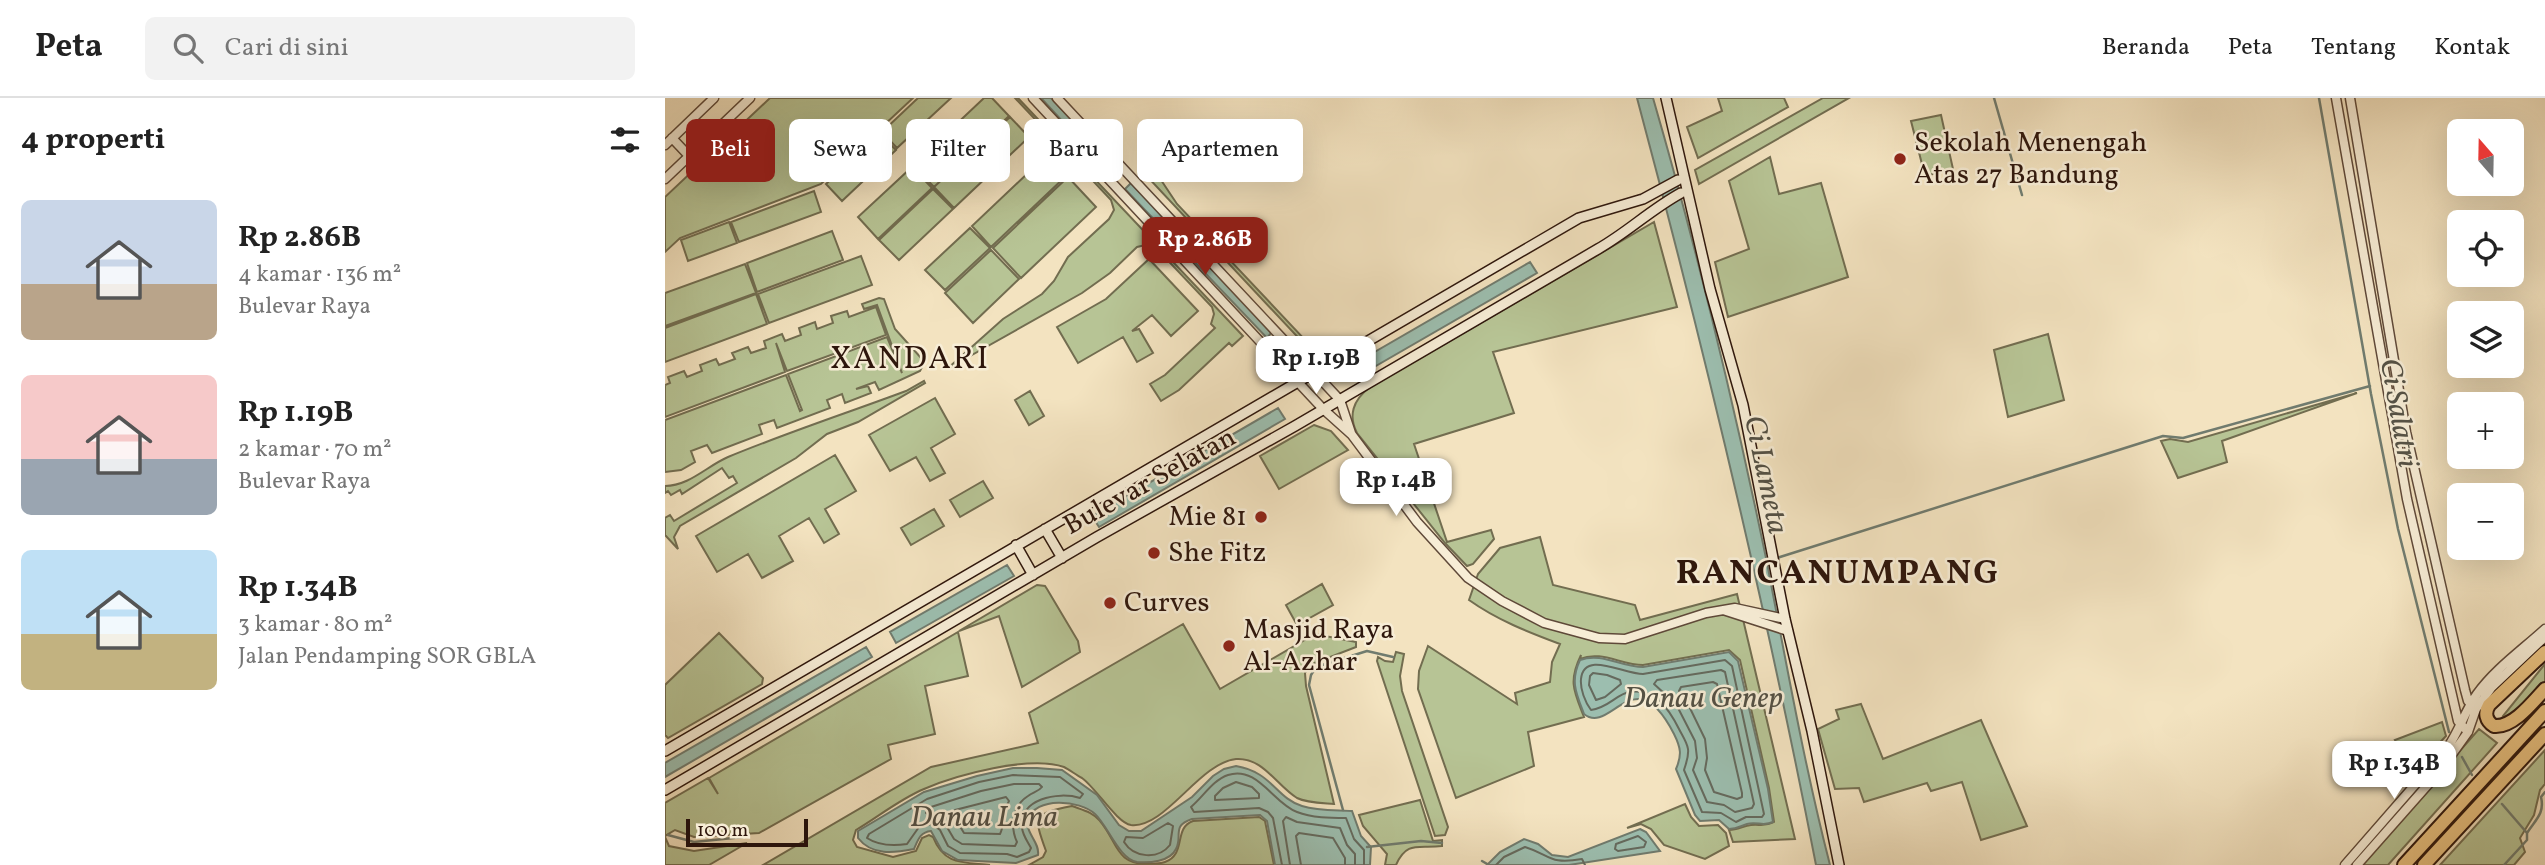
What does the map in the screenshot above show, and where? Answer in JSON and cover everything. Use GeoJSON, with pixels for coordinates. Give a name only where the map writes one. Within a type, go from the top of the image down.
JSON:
{"type":"FeatureCollection","features":[{"type":"Feature","properties":{"kind":"highway"},"geometry":{"type":"LineString","coordinates":[[2545,652],[2489,705],[2487,719],[2494,726],[2504,726],[2545,689]]}},
{"type":"Feature","properties":{"kind":"highway"},"geometry":{"type":"LineString","coordinates":[[2405,865],[2545,711]]}},
{"type":"Feature","properties":{"kind":"highway"},"geometry":{"type":"LineString","coordinates":[[2424,865],[2545,734]]}},
{"type":"Feature","properties":{"kind":"main road"},"geometry":{"type":"LineString","coordinates":[[1666,98],[1710,289],[1738,383],[1776,573],[1783,624],[1839,865]]}},
{"type":"Feature","properties":{"kind":"main road","name":"Bulevar Selatan"},"geometry":{"type":"LineString","coordinates":[[665,751],[1579,218],[1652,195],[1678,180]]}},
{"type":"Feature","properties":{"kind":"main road","name":"Bulevar Selatan"},"geometry":{"type":"LineString","coordinates":[[665,789],[1610,242],[1655,207],[1681,193]]}},
{"type":"Feature","properties":{"kind":"main road"},"geometry":{"type":"LineString","coordinates":[[1045,529],[1062,558]]}},
{"type":"Feature","properties":{"kind":"main road"},"geometry":{"type":"LineString","coordinates":[[1016,545],[1033,575]]}},
{"type":"Feature","properties":{"kind":"street"},"geometry":{"type":"LineString","coordinates":[[665,145],[714,98]]}},
{"type":"Feature","properties":{"kind":"street"},"geometry":{"type":"LineString","coordinates":[[728,119],[750,98]]}},
{"type":"Feature","properties":{"kind":"street"},"geometry":{"type":"LineString","coordinates":[[1033,98],[1323,410],[1352,435],[1417,522],[1468,578],[1501,601],[1543,623],[1599,638],[1625,639],[1723,610],[1783,624]]}},
{"type":"Feature","properties":{"kind":"street"},"geometry":{"type":"LineString","coordinates":[[1057,98],[1340,400],[1352,435]]}},
{"type":"Feature","properties":{"kind":"street"},"geometry":{"type":"LineString","coordinates":[[2336,98],[2407,499],[2458,721],[2465,730]]}},
{"type":"Feature","properties":{"kind":"street"},"geometry":{"type":"LineString","coordinates":[[2350,98],[2406,432],[2463,681],[2473,707]]}},
{"type":"Feature","properties":{"kind":"street"},"geometry":{"type":"LineString","coordinates":[[672,138],[686,153]]}},
{"type":"Feature","properties":{"kind":"street"},"geometry":{"type":"LineString","coordinates":[[665,178],[686,159]]}},
{"type":"Feature","properties":{"kind":"street"},"geometry":{"type":"LineString","coordinates":[[2357,865],[2440,771],[2465,730],[2484,685],[2545,629]]}},
{"type":"Feature","properties":{"kind":"street"},"geometry":{"type":"LineString","coordinates":[[2473,707],[2509,669],[2545,637]]}},
{"type":"Feature","properties":{"kind":"street"},"geometry":{"type":"LineString","coordinates":[[2463,681],[2471,687],[2484,685]]}},
{"type":"Feature","properties":{"kind":"street"},"geometry":{"type":"LineString","coordinates":[[2345,865],[2465,730]]}},
{"type":"Feature","properties":{"kind":"green space"},"geometry":{"type":"Polygon","coordinates":[[[770,98],[913,98],[891,119],[789,119],[789,182],[823,182],[680,238],[665,252],[665,197],[686,177],[686,182],[775,182],[775,119],[748,119],[770,98]]]}},
{"type":"Feature","properties":{"kind":"green space"},"geometry":{"type":"Polygon","coordinates":[[[918,98],[951,98],[928,119],[906,119],[906,140],[897,148],[892,143],[892,123],[918,98]]]}},
{"type":"Feature","properties":{"kind":"green space"},"geometry":{"type":"Polygon","coordinates":[[[984,98],[992,98],[1009,116],[1006,119],[962,119],[984,98]]]}},
{"type":"Feature","properties":{"kind":"green space"},"geometry":{"type":"Polygon","coordinates":[[[1015,98],[1038,119],[1035,119],[1015,98]]]}},
{"type":"Feature","properties":{"kind":"green space"},"geometry":{"type":"Polygon","coordinates":[[[1718,98],[1784,98],[1788,107],[1698,158],[1687,127],[1722,111],[1718,98]]]}},
{"type":"Feature","properties":{"kind":"green space"},"geometry":{"type":"Polygon","coordinates":[[[1823,98],[1849,98],[1699,184],[1695,170],[1823,98]]]}},
{"type":"Feature","properties":{"kind":"green space"},"geometry":{"type":"Polygon","coordinates":[[[1941,115],[1953,169],[1925,176],[1911,121],[1941,115]]]}},
{"type":"Feature","properties":{"kind":"green space"},"geometry":{"type":"Polygon","coordinates":[[[1010,117],[1024,132],[1024,142],[1010,155],[1010,119],[1008,119],[1010,117]]]}},
{"type":"Feature","properties":{"kind":"green space"},"geometry":{"type":"Polygon","coordinates":[[[1770,157],[1779,194],[1821,183],[1848,277],[1728,317],[1715,262],[1749,249],[1729,181],[1770,157]]]}},
{"type":"Feature","properties":{"kind":"green space"},"geometry":{"type":"Polygon","coordinates":[[[906,173],[906,182],[926,182],[932,188],[878,239],[858,217],[906,173]]]}},
{"type":"Feature","properties":{"kind":"green space"},"geometry":{"type":"Polygon","coordinates":[[[1024,177],[1024,182],[1060,182],[991,247],[972,226],[1024,177]]]}},
{"type":"Feature","properties":{"kind":"green space"},"geometry":{"type":"Polygon","coordinates":[[[828,182],[862,182],[842,201],[826,184],[828,182]]]}},
{"type":"Feature","properties":{"kind":"green space"},"geometry":{"type":"Polygon","coordinates":[[[939,182],[981,182],[954,208],[934,187],[939,182]]]}},
{"type":"Feature","properties":{"kind":"green space"},"geometry":{"type":"Polygon","coordinates":[[[1063,182],[1073,182],[1096,207],[1021,278],[993,248],[1063,182]]]}},
{"type":"Feature","properties":{"kind":"green space"},"geometry":{"type":"Polygon","coordinates":[[[1094,182],[1097,182],[1243,336],[1232,346],[1229,343],[1179,390],[1161,401],[1150,384],[1165,375],[1215,328],[1211,324],[1214,314],[1212,307],[1150,244],[1137,247],[1110,273],[1082,293],[947,369],[1003,319],[1042,294],[1054,281],[1068,257],[1109,219],[1114,210],[1111,200],[1094,182]]]}},
{"type":"Feature","properties":{"kind":"green space"},"geometry":{"type":"Polygon","coordinates":[[[1152,182],[1162,182],[1177,204],[1308,343],[1306,346],[1152,182]]]}},
{"type":"Feature","properties":{"kind":"green space"},"geometry":{"type":"Polygon","coordinates":[[[933,189],[953,209],[899,260],[879,240],[933,189]]]}},
{"type":"Feature","properties":{"kind":"green space"},"geometry":{"type":"Polygon","coordinates":[[[814,191],[821,212],[739,242],[731,222],[814,191]]]}},
{"type":"Feature","properties":{"kind":"green space"},"geometry":{"type":"Polygon","coordinates":[[[729,222],[737,243],[688,261],[681,240],[729,222]]]}},
{"type":"Feature","properties":{"kind":"green space"},"geometry":{"type":"Polygon","coordinates":[[[1654,222],[1677,307],[1493,352],[1514,413],[1414,444],[1447,542],[1491,530],[1494,539],[1473,564],[1467,566],[1445,543],[1357,433],[1353,420],[1356,403],[1369,388],[1654,222]]]}},
{"type":"Feature","properties":{"kind":"green space"},"geometry":{"type":"Polygon","coordinates":[[[970,228],[990,248],[945,290],[925,270],[970,228]]]}},
{"type":"Feature","properties":{"kind":"green space"},"geometry":{"type":"Polygon","coordinates":[[[832,231],[843,260],[757,292],[747,263],[832,231]]]}},
{"type":"Feature","properties":{"kind":"green space"},"geometry":{"type":"Polygon","coordinates":[[[991,250],[1019,279],[973,323],[945,293],[991,250]]]}},
{"type":"Feature","properties":{"kind":"green space"},"geometry":{"type":"Polygon","coordinates":[[[861,256],[872,285],[769,323],[758,294],[861,256]]]}},
{"type":"Feature","properties":{"kind":"green space"},"geometry":{"type":"Polygon","coordinates":[[[1149,259],[1198,311],[1171,336],[1152,315],[1132,331],[1139,329],[1153,353],[1137,362],[1123,337],[1078,363],[1057,327],[1106,299],[1149,259]]]}},
{"type":"Feature","properties":{"kind":"green space"},"geometry":{"type":"Polygon","coordinates":[[[745,264],[756,293],[665,326],[665,293],[745,264]]]}},
{"type":"Feature","properties":{"kind":"green space"},"geometry":{"type":"Polygon","coordinates":[[[756,294],[767,324],[665,362],[665,328],[756,294]]]}},
{"type":"Feature","properties":{"kind":"green space"},"geometry":{"type":"Polygon","coordinates":[[[884,299],[895,329],[922,359],[920,371],[879,390],[875,382],[856,389],[868,386],[871,393],[845,403],[842,394],[827,400],[830,408],[777,428],[774,420],[759,425],[762,434],[712,453],[707,445],[691,451],[695,462],[681,470],[665,472],[665,420],[786,375],[800,411],[802,410],[788,374],[887,337],[902,373],[877,305],[864,309],[862,304],[884,299]]]}},
{"type":"Feature","properties":{"kind":"green space"},"geometry":{"type":"Polygon","coordinates":[[[876,307],[886,335],[787,371],[776,343],[785,372],[665,417],[665,385],[670,383],[668,377],[684,371],[687,377],[702,371],[700,365],[716,359],[719,365],[735,359],[732,353],[748,347],[751,353],[766,348],[764,341],[782,334],[785,341],[801,335],[799,328],[815,322],[817,329],[833,323],[831,316],[847,311],[849,317],[876,307]]]}},
{"type":"Feature","properties":{"kind":"green space"},"geometry":{"type":"Polygon","coordinates":[[[2048,334],[2064,400],[2008,417],[1994,350],[2048,334]]]}},
{"type":"Feature","properties":{"kind":"green space"},"geometry":{"type":"Polygon","coordinates":[[[924,381],[925,383],[858,422],[827,434],[796,458],[680,526],[674,537],[678,549],[665,535],[665,518],[670,515],[674,521],[737,483],[733,476],[729,478],[722,468],[682,494],[680,490],[671,495],[668,491],[665,493],[665,486],[682,483],[728,457],[906,391],[924,381]]]}},
{"type":"Feature","properties":{"kind":"green space"},"geometry":{"type":"Polygon","coordinates":[[[1030,391],[1044,416],[1029,425],[1015,400],[1030,391]]]}},
{"type":"Feature","properties":{"kind":"green space"},"geometry":{"type":"Polygon","coordinates":[[[2357,393],[2222,441],[2227,462],[2178,478],[2161,441],[2170,439],[2188,442],[2357,393]]]}},
{"type":"Feature","properties":{"kind":"green space"},"geometry":{"type":"Polygon","coordinates":[[[935,398],[955,434],[931,448],[945,473],[930,481],[916,457],[890,471],[869,435],[935,398]]]}},
{"type":"Feature","properties":{"kind":"green space"},"geometry":{"type":"Polygon","coordinates":[[[1314,425],[1331,431],[1348,450],[1279,489],[1260,456],[1314,425]]]}},
{"type":"Feature","properties":{"kind":"green space"},"geometry":{"type":"Polygon","coordinates":[[[835,455],[856,491],[825,509],[839,534],[824,543],[809,518],[779,536],[793,561],[762,578],[748,554],[717,572],[696,536],[835,455]]]}},
{"type":"Feature","properties":{"kind":"green space"},"geometry":{"type":"Polygon","coordinates":[[[983,481],[993,498],[960,517],[950,500],[983,481]]]}},
{"type":"Feature","properties":{"kind":"green space"},"geometry":{"type":"Polygon","coordinates":[[[934,509],[944,526],[911,545],[901,528],[934,509]]]}},
{"type":"Feature","properties":{"kind":"green space"},"geometry":{"type":"Polygon","coordinates":[[[1540,537],[1553,585],[1635,605],[1640,620],[1737,594],[1795,839],[1733,842],[1729,830],[1774,822],[1740,660],[1729,650],[1643,665],[1596,656],[1580,659],[1581,655],[1575,672],[1574,686],[1584,717],[1528,732],[1534,766],[1456,798],[1418,689],[1419,671],[1428,646],[1517,704],[1515,693],[1550,682],[1552,662],[1560,644],[1502,620],[1469,600],[1478,574],[1500,548],[1540,537]]]}},
{"type":"Feature","properties":{"kind":"green space"},"geometry":{"type":"Polygon","coordinates":[[[1322,584],[1333,605],[1297,625],[1286,605],[1322,584]]]}},
{"type":"Feature","properties":{"kind":"green space"},"geometry":{"type":"Polygon","coordinates":[[[1037,585],[1047,589],[1078,641],[1080,652],[1022,687],[999,616],[959,631],[1037,585]]]}},
{"type":"Feature","properties":{"kind":"green space"},"geometry":{"type":"Polygon","coordinates":[[[1183,624],[1220,689],[1315,634],[1356,642],[1356,647],[1312,664],[1305,673],[1334,804],[1297,798],[1262,767],[1236,759],[1222,763],[1209,772],[1157,817],[1131,825],[1119,818],[1082,778],[1064,767],[1032,763],[1013,765],[955,778],[915,793],[856,830],[853,840],[857,847],[893,857],[916,851],[922,838],[929,835],[948,857],[963,862],[990,865],[763,865],[931,767],[1038,743],[1029,713],[1183,624]]]}},
{"type":"Feature","properties":{"kind":"green space"},"geometry":{"type":"Polygon","coordinates":[[[958,632],[968,676],[925,686],[935,734],[888,745],[891,759],[759,833],[694,837],[675,830],[665,836],[665,803],[708,778],[718,794],[709,778],[958,632]]]}},
{"type":"Feature","properties":{"kind":"green space"},"geometry":{"type":"Polygon","coordinates":[[[719,633],[763,678],[762,684],[668,738],[665,735],[665,685],[719,633]]]}},
{"type":"Feature","properties":{"kind":"green space"},"geometry":{"type":"Polygon","coordinates":[[[1396,652],[1404,654],[1400,676],[1402,691],[1448,827],[1445,835],[1435,836],[1377,661],[1378,657],[1393,662],[1396,652]]]}},
{"type":"Feature","properties":{"kind":"green space"},"geometry":{"type":"Polygon","coordinates":[[[2545,664],[2545,682],[2520,708],[2506,718],[2503,716],[2545,664]]]}},
{"type":"Feature","properties":{"kind":"green space"},"geometry":{"type":"Polygon","coordinates":[[[1861,704],[1883,759],[1981,720],[2027,826],[1981,840],[1962,782],[1931,791],[1927,783],[1864,802],[1859,788],[1835,789],[1818,729],[1839,719],[1836,710],[1861,704]]]}},
{"type":"Feature","properties":{"kind":"green space"},"geometry":{"type":"Polygon","coordinates":[[[2442,722],[2446,736],[2416,768],[2395,740],[2442,722]]]}},
{"type":"Feature","properties":{"kind":"green space"},"geometry":{"type":"Polygon","coordinates":[[[2479,729],[2497,743],[2388,865],[2360,865],[2479,729]]]}},
{"type":"Feature","properties":{"kind":"green space"},"geometry":{"type":"Polygon","coordinates":[[[2545,750],[2545,784],[2540,790],[2534,815],[2520,838],[2525,852],[2514,865],[2440,865],[2545,750]]]}},
{"type":"Feature","properties":{"kind":"green space"},"geometry":{"type":"Polygon","coordinates":[[[1420,800],[1433,841],[1442,840],[1442,846],[1409,849],[1396,865],[1385,865],[1387,854],[1363,826],[1359,815],[1420,800]]]}},
{"type":"Feature","properties":{"kind":"green space"},"geometry":{"type":"Polygon","coordinates":[[[1685,804],[1699,826],[1718,825],[1726,833],[1729,846],[1705,859],[1664,845],[1651,829],[1641,824],[1627,828],[1685,804]]]}},
{"type":"Feature","properties":{"kind":"green space"},"geometry":{"type":"Polygon","coordinates":[[[1072,806],[1097,818],[1123,856],[1130,861],[1149,864],[1163,863],[1172,858],[1183,829],[1193,821],[1259,817],[1265,821],[1274,865],[1029,865],[1043,857],[1046,851],[1039,830],[1040,818],[1050,811],[1072,806]]]}},
{"type":"Feature","properties":{"kind":"green space"},"geometry":{"type":"Polygon","coordinates":[[[665,837],[669,846],[694,851],[747,843],[709,865],[665,865],[665,837]]]}},
{"type":"Feature","properties":{"kind":"water"},"geometry":{"type":"Polygon","coordinates":[[[1041,98],[1051,98],[1071,119],[1060,119],[1041,98]]]}},
{"type":"Feature","properties":{"kind":"water"},"geometry":{"type":"Polygon","coordinates":[[[1637,98],[1653,98],[1700,269],[1754,500],[1804,751],[1830,865],[1816,865],[1777,672],[1733,480],[1637,98]]]}},
{"type":"Feature","properties":{"kind":"water"},"geometry":{"type":"Polygon","coordinates":[[[1131,183],[1272,332],[1267,338],[1125,189],[1131,183]]]}},
{"type":"Feature","properties":{"kind":"water"},"geometry":{"type":"Polygon","coordinates":[[[1530,262],[1537,273],[1355,378],[1347,368],[1530,262]]]}},
{"type":"Feature","properties":{"kind":"water"},"geometry":{"type":"Polygon","coordinates":[[[1278,408],[1285,419],[1099,527],[1092,516],[1278,408]]]}},
{"type":"Feature","properties":{"kind":"water"},"geometry":{"type":"Polygon","coordinates":[[[1007,565],[1014,576],[896,643],[890,632],[1007,565]]]}},
{"type":"Feature","properties":{"kind":"water"},"geometry":{"type":"Polygon","coordinates":[[[866,647],[872,657],[665,777],[665,763],[866,647]]]}},
{"type":"Feature","properties":{"kind":"water","name":"Danau Genep"},"geometry":{"type":"Polygon","coordinates":[[[1729,652],[1738,661],[1768,789],[1773,822],[1751,823],[1729,829],[1719,820],[1700,821],[1695,815],[1676,769],[1680,755],[1678,743],[1660,712],[1647,701],[1635,699],[1594,718],[1584,714],[1577,693],[1575,674],[1580,660],[1588,658],[1643,667],[1729,652]]]}},
{"type":"Feature","properties":{"kind":"water","name":"Danau Lima"},"geometry":{"type":"Polygon","coordinates":[[[1236,766],[1258,774],[1286,797],[1302,806],[1320,810],[1352,811],[1361,836],[1371,847],[1370,865],[1275,865],[1267,821],[1260,815],[1192,819],[1180,828],[1178,844],[1169,857],[1153,862],[1137,862],[1119,849],[1095,814],[1069,803],[1048,804],[1032,812],[1028,825],[1038,855],[1016,863],[958,860],[942,851],[931,831],[922,835],[914,849],[899,852],[870,848],[858,838],[858,831],[924,792],[1013,768],[1062,770],[1097,795],[1119,825],[1129,831],[1141,831],[1192,797],[1213,776],[1236,766]]]}},
{"type":"Feature","properties":{"kind":"water"},"geometry":{"type":"Polygon","coordinates":[[[1640,829],[1646,832],[1660,851],[1569,865],[1487,865],[1500,852],[1524,839],[1538,844],[1552,855],[1568,857],[1640,829]]]}},
{"type":"Feature","properties":{"kind":"waterway"},"geometry":{"type":"LineString","coordinates":[[1994,98],[2022,195]]}},
{"type":"Feature","properties":{"kind":"waterway","name":"Ci Salatri"},"geometry":{"type":"LineString","coordinates":[[2319,98],[2371,394],[2398,529],[2449,732]]}},
{"type":"Feature","properties":{"kind":"waterway"},"geometry":{"type":"LineString","coordinates":[[1777,558],[2163,436],[2183,438],[2370,386]]}},
{"type":"Feature","properties":{"kind":"waterway"},"geometry":{"type":"LineString","coordinates":[[1343,810],[1309,685],[1311,675],[1316,667],[1367,651],[1393,657]]}},
{"type":"Feature","properties":{"kind":"waterway","name":"Ci Salatri"},"geometry":{"type":"LineString","coordinates":[[2462,757],[2472,775]]}},
{"type":"Feature","properties":{"kind":"waterway","name":"Ci Salatri"},"geometry":{"type":"LineString","coordinates":[[2504,865],[2527,840],[2527,833],[2540,812],[2541,797],[2545,792]]}},
{"type":"Feature","properties":{"kind":"waterway","name":"Ci Salatri"},"geometry":{"type":"LineString","coordinates":[[2502,804],[2527,833]]}},
{"type":"Feature","properties":{"kind":"waterway"},"geometry":{"type":"LineString","coordinates":[[668,835],[694,842],[743,837]]}},
{"type":"Feature","properties":{"kind":"waterway"},"geometry":{"type":"LineString","coordinates":[[1367,847],[1421,841],[1442,843]]}},
{"type":"Feature","properties":{"kind":"waterway"},"geometry":{"type":"LineString","coordinates":[[1482,861],[1489,865]]}},
{"type":"Feature","properties":{"kind":"place","name":"Sekolah Menengah Atas 27 Bandung"},"geometry":{"type":"Point","coordinates":[1900,159]}},
{"type":"Feature","properties":{"kind":"place","name":"Mie 81"},"geometry":{"type":"Point","coordinates":[1261,517]}},
{"type":"Feature","properties":{"kind":"place","name":"She Fitz"},"geometry":{"type":"Point","coordinates":[1154,553]}},
{"type":"Feature","properties":{"kind":"place","name":"Curves"},"geometry":{"type":"Point","coordinates":[1110,603]}},
{"type":"Feature","properties":{"kind":"place","name":"Masjid Raya Al-Azhar"},"geometry":{"type":"Point","coordinates":[1229,646]}},
{"type":"Feature","properties":{"kind":"district","name":"XANDARI"},"geometry":{"type":"Point","coordinates":[910,360]}},
{"type":"Feature","properties":{"kind":"district","name":"RANCANUMPANG"},"geometry":{"type":"Point","coordinates":[1838,574]}},
{"type":"Feature","properties":{"kind":"water label","name":"Ci Lameta"},"geometry":{"type":"Point","coordinates":[1765,475]}}]}
